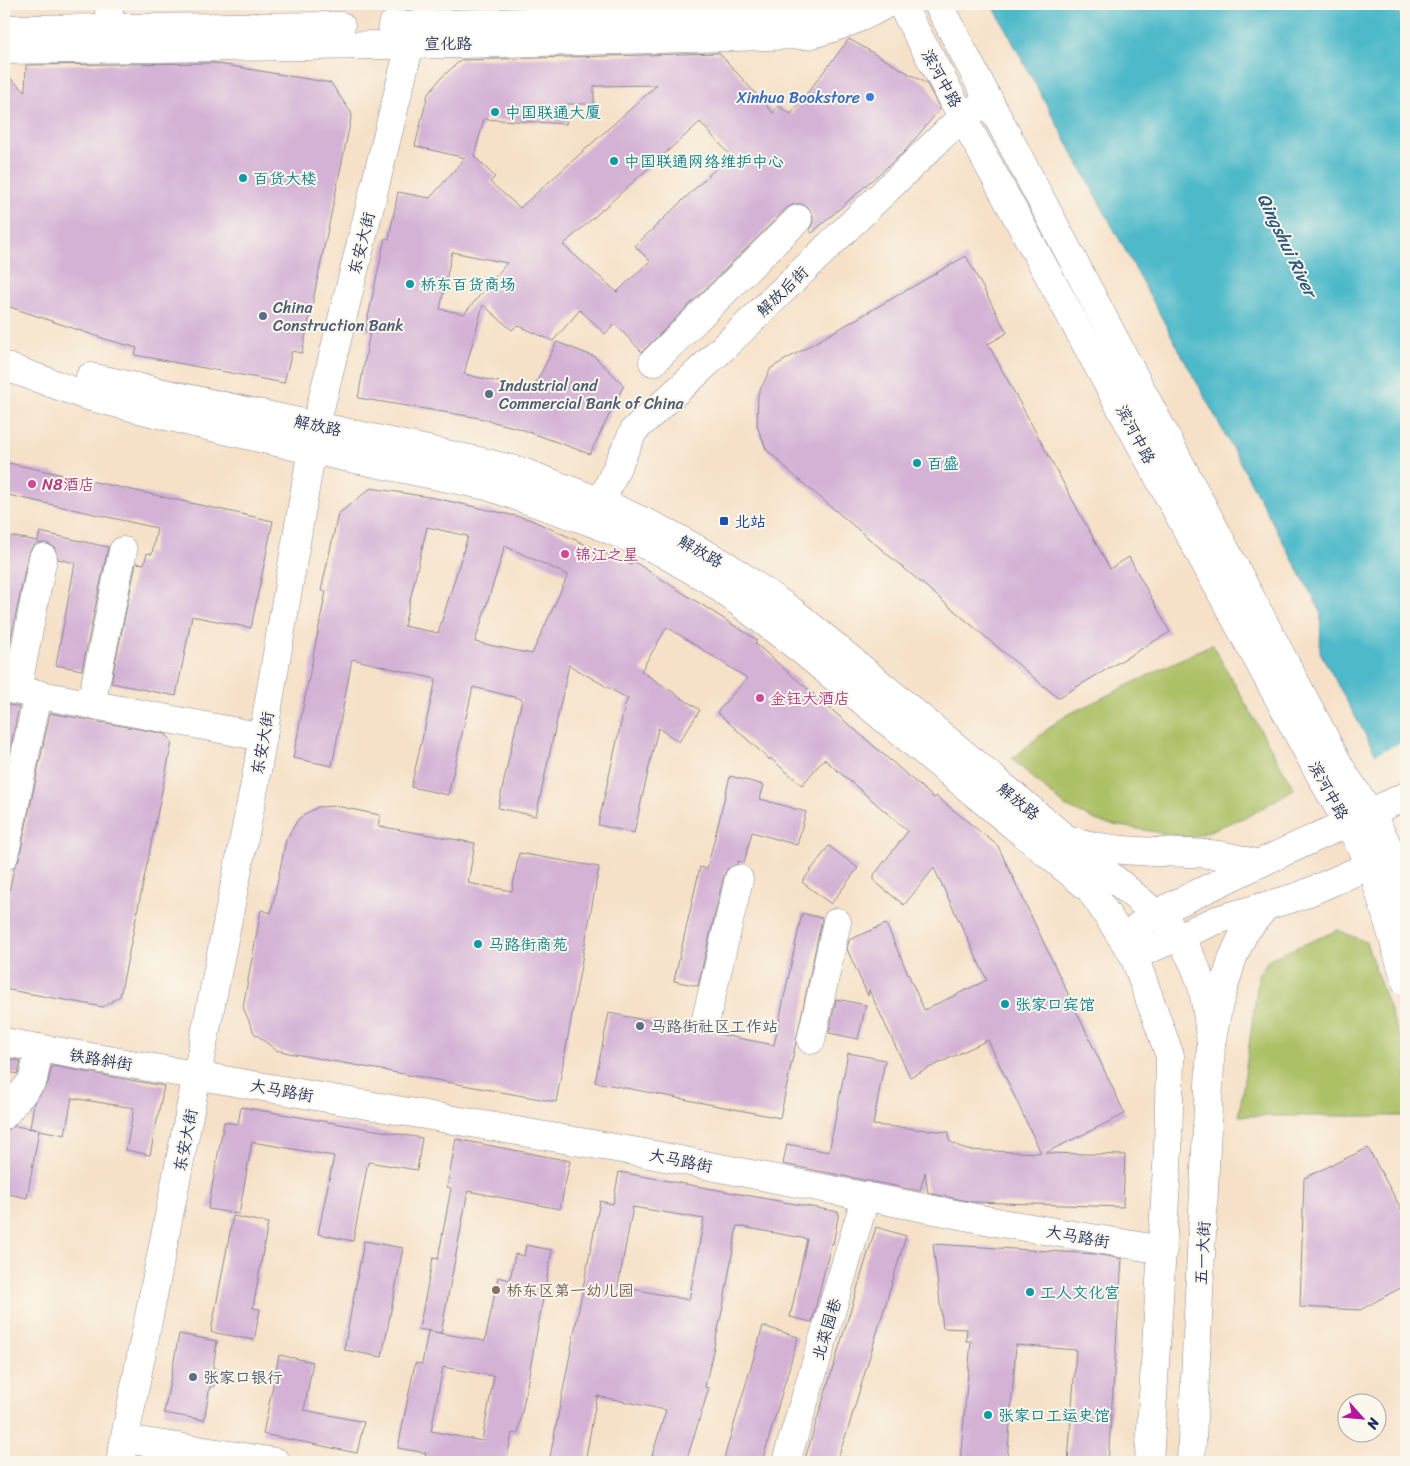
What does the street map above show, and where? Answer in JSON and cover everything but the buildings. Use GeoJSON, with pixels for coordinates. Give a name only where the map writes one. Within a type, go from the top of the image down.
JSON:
{"type":"FeatureCollection","features":[{"type":"Feature","properties":{"kind":"main road","name":"宣化路"},"geometry":{"type":"LineString","coordinates":[[4,29],[110,27],[409,34],[591,21],[792,16],[814,14],[846,4]]}},
{"type":"Feature","properties":{"kind":"main road","name":"宣化路"},"geometry":{"type":"LineString","coordinates":[[591,21],[808,35],[838,28],[886,4]]}},
{"type":"Feature","properties":{"kind":"main road","name":"滨河中路"},"geometry":{"type":"LineString","coordinates":[[902,4],[963,116],[1358,818],[1390,856]]}},
{"type":"Feature","properties":{"kind":"main road","name":"滨河中路"},"geometry":{"type":"LineString","coordinates":[[938,4],[1340,767],[1358,818]]}},
{"type":"Feature","properties":{"kind":"main road","name":"宣化路"},"geometry":{"type":"LineString","coordinates":[[4,50],[110,27]]}},
{"type":"Feature","properties":{"kind":"main road","name":"东安大街"},"geometry":{"type":"LineString","coordinates":[[122,1450],[198,1075],[263,737],[314,438],[409,34]]}},
{"type":"Feature","properties":{"kind":"main road","name":"解放后街"},"geometry":{"type":"LineString","coordinates":[[601,502],[634,430],[699,371],[963,116],[989,101]]}},
{"type":"Feature","properties":{"kind":"main road"},"geometry":{"type":"LineString","coordinates":[[699,371],[662,353],[798,219]]}},
{"type":"Feature","properties":{"kind":"main road","name":"解放路"},"geometry":{"type":"LineString","coordinates":[[4,348],[102,381],[487,486],[591,522],[662,552],[711,582],[1055,845],[1156,914],[1179,938],[1194,961],[1206,1005],[1212,1044]]}},
{"type":"Feature","properties":{"kind":"main road","name":"解放路"},"geometry":{"type":"LineString","coordinates":[[4,366],[87,396],[314,438],[499,466],[601,502],[668,533],[728,566],[796,614],[1055,845]]}},
{"type":"Feature","properties":{"kind":"main road"},"geometry":{"type":"LineString","coordinates":[[91,704],[123,551]]}},
{"type":"Feature","properties":{"kind":"main road"},"geometry":{"type":"LineString","coordinates":[[4,856],[20,691],[44,558]]}},
{"type":"Feature","properties":{"kind":"main road"},"geometry":{"type":"LineString","coordinates":[[20,691],[263,737]]}},
{"type":"Feature","properties":{"kind":"main road"},"geometry":{"type":"LineString","coordinates":[[1129,947],[1156,914],[1258,864],[1401,799]]}},
{"type":"Feature","properties":{"kind":"main road"},"geometry":{"type":"LineString","coordinates":[[1055,845],[1145,853],[1211,854],[1258,864]]}},
{"type":"Feature","properties":{"kind":"main road"},"geometry":{"type":"LineString","coordinates":[[1055,845],[1090,889],[1129,947],[1170,1056],[1163,1250],[1149,1462]]}},
{"type":"Feature","properties":{"kind":"main road"},"geometry":{"type":"LineString","coordinates":[[1129,947],[1179,938],[1217,920],[1300,896],[1390,856]]}},
{"type":"Feature","properties":{"kind":"main road"},"geometry":{"type":"LineString","coordinates":[[1390,856],[1396,900],[1406,929]]}},
{"type":"Feature","properties":{"kind":"main road"},"geometry":{"type":"LineString","coordinates":[[1390,856],[1406,982]]}},
{"type":"Feature","properties":{"kind":"main road"},"geometry":{"type":"LineString","coordinates":[[706,1019],[739,879]]}},
{"type":"Feature","properties":{"kind":"main road"},"geometry":{"type":"LineString","coordinates":[[1212,1044],[1219,1003],[1233,957],[1244,934],[1266,906]]}},
{"type":"Feature","properties":{"kind":"main road"},"geometry":{"type":"LineString","coordinates":[[811,1040],[837,922]]}},
{"type":"Feature","properties":{"kind":"main road","name":"铁路斜街"},"geometry":{"type":"LineString","coordinates":[[4,1042],[198,1075]]}},
{"type":"Feature","properties":{"kind":"main road","name":"五一大街"},"geometry":{"type":"LineString","coordinates":[[1191,1462],[1212,1044]]}},
{"type":"Feature","properties":{"kind":"main road"},"geometry":{"type":"LineString","coordinates":[[8,1100],[33,1080],[39,1048]]}},
{"type":"Feature","properties":{"kind":"main road","name":"大马路街"},"geometry":{"type":"LineString","coordinates":[[198,1075],[644,1153],[1163,1250]]}},
{"type":"Feature","properties":{"kind":"main road","name":"北菜园巷"},"geometry":{"type":"LineString","coordinates":[[786,1462],[866,1196]]}},
{"type":"Feature","properties":{"kind":"main road"},"geometry":{"type":"LineString","coordinates":[[122,1450],[276,1462]]}},
{"type":"Feature","properties":{"kind":"green space"},"geometry":{"type":"Polygon","coordinates":[[[1212,644],[1294,789],[1251,815],[1191,838],[1102,823],[1065,806],[1012,759],[1061,718],[1212,644]]]}},
{"type":"Feature","properties":{"kind":"green space"},"geometry":{"type":"Polygon","coordinates":[[[1338,930],[1366,942],[1406,1056],[1406,1116],[1239,1116],[1259,974],[1269,959],[1338,930]]]}},
{"type":"Feature","properties":{"kind":"water","name":"Qingshui River"},"geometry":{"type":"Polygon","coordinates":[[[992,4],[1395,4],[1406,29],[1406,809],[1320,652],[1321,612],[992,4]]]}},
{"type":"Feature","properties":{"kind":"pier"},"geometry":{"type":"Polygon","coordinates":[[[1406,740],[1406,811],[1374,755],[1406,740]]]}},
{"type":"Feature","properties":{"kind":"place","name":"Xinhua Bookstore"},"geometry":{"type":"Point","coordinates":[870,97]}},
{"type":"Feature","properties":{"kind":"place","name":"中国联通大厦"},"geometry":{"type":"Point","coordinates":[495,112]}},
{"type":"Feature","properties":{"kind":"place","name":"中国联通网络维护中心"},"geometry":{"type":"Point","coordinates":[614,161]}},
{"type":"Feature","properties":{"kind":"place","name":"百货大楼"},"geometry":{"type":"Point","coordinates":[243,178]}},
{"type":"Feature","properties":{"kind":"place","name":"桥东百货商场"},"geometry":{"type":"Point","coordinates":[410,284]}},
{"type":"Feature","properties":{"kind":"place","name":"China Construction Bank"},"geometry":{"type":"Point","coordinates":[263,316]}},
{"type":"Feature","properties":{"kind":"place","name":"Industrial and Commercial Bank of China"},"geometry":{"type":"Point","coordinates":[489,394]}},
{"type":"Feature","properties":{"kind":"place","name":"百盛"},"geometry":{"type":"Point","coordinates":[917,463]}},
{"type":"Feature","properties":{"kind":"place","name":"N8酒店"},"geometry":{"type":"Point","coordinates":[32,484]}},
{"type":"Feature","properties":{"kind":"place","name":"北站"},"geometry":{"type":"Point","coordinates":[724,521]}},
{"type":"Feature","properties":{"kind":"place","name":"锦江之星"},"geometry":{"type":"Point","coordinates":[565,554]}},
{"type":"Feature","properties":{"kind":"place","name":"金钰大酒店"},"geometry":{"type":"Point","coordinates":[760,698]}},
{"type":"Feature","properties":{"kind":"place","name":"马路街商苑"},"geometry":{"type":"Point","coordinates":[478,944]}},
{"type":"Feature","properties":{"kind":"place","name":"张家口宾馆"},"geometry":{"type":"Point","coordinates":[1005,1004]}},
{"type":"Feature","properties":{"kind":"place","name":"马路街社区工作站"},"geometry":{"type":"Point","coordinates":[640,1026]}},
{"type":"Feature","properties":{"kind":"place","name":"桥东区第一幼儿园"},"geometry":{"type":"Point","coordinates":[496,1290]}},
{"type":"Feature","properties":{"kind":"place","name":"工人文化宫"},"geometry":{"type":"Point","coordinates":[1030,1292]}},
{"type":"Feature","properties":{"kind":"place","name":"张家口银行"},"geometry":{"type":"Point","coordinates":[193,1377]}},
{"type":"Feature","properties":{"kind":"place","name":"张家口工运史馆"},"geometry":{"type":"Point","coordinates":[988,1415]}}]}
